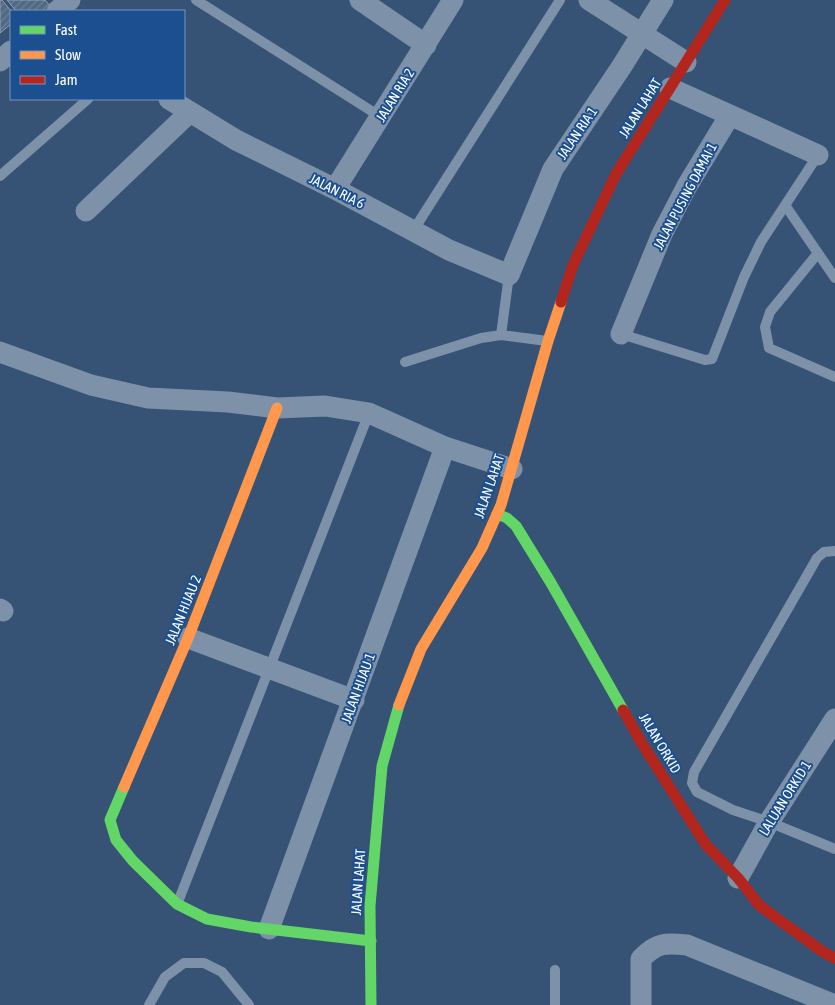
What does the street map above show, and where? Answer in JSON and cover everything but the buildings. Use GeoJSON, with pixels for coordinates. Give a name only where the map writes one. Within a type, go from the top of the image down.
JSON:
{"type":"FeatureCollection","features":[{"type":"Feature","properties":{"kind":"street"},"geometry":{"type":"LineString","coordinates":[[58,10],[70,0]]}},
{"type":"Feature","properties":{"kind":"street"},"geometry":{"type":"LineString","coordinates":[[360,0],[426,45]]}},
{"type":"Feature","properties":{"kind":"street","name":"JALAN RIA 2"},"geometry":{"type":"LineString","coordinates":[[335,189],[454,0]]}},
{"type":"Feature","properties":{"kind":"street"},"geometry":{"type":"LineString","coordinates":[[589,0],[686,62]]}},
{"type":"Feature","properties":{"kind":"street","name":"JALAN RIA 1"},"geometry":{"type":"LineString","coordinates":[[509,275],[553,169],[663,0]]}},
{"type":"Feature","properties":{"kind":"street","name":"JALAN LAHAT"},"geometry":{"type":"LineString","coordinates":[[372,1005],[370,906],[382,766],[399,703],[422,649],[482,548],[497,514],[512,469],[548,341],[573,265],[616,174],[725,0]]}},
{"type":"Feature","properties":{"kind":"street"},"geometry":{"type":"LineString","coordinates":[[0,61],[10,52]]}},
{"type":"Feature","properties":{"kind":"street"},"geometry":{"type":"LineString","coordinates":[[670,88],[818,155]]}},
{"type":"Feature","properties":{"kind":"street","name":"JALAN RIA 6"},"geometry":{"type":"LineString","coordinates":[[170,100],[236,140],[335,189],[449,250],[509,275]]}},
{"type":"Feature","properties":{"kind":"street"},"geometry":{"type":"LineString","coordinates":[[86,211],[190,112]]}},
{"type":"Feature","properties":{"kind":"street","name":"JALAN PUSING DAMAI 1"},"geometry":{"type":"LineString","coordinates":[[621,334],[662,234],[687,186],[730,115]]}},
{"type":"Feature","properties":{"kind":"street"},"geometry":{"type":"LineString","coordinates":[[0,352],[91,384],[148,398],[228,402],[277,408],[325,406],[369,414],[446,446],[512,469]]}},
{"type":"Feature","properties":{"kind":"street","name":"JALAN HIJAU 2"},"geometry":{"type":"LineString","coordinates":[[177,904],[133,861],[116,840],[110,820],[188,638],[277,408]]}},
{"type":"Feature","properties":{"kind":"street","name":"JALAN HIJAU 1"},"geometry":{"type":"LineString","coordinates":[[269,929],[446,446]]}},
{"type":"Feature","properties":{"kind":"street","name":"JALAN ORKID"},"geometry":{"type":"LineString","coordinates":[[497,514],[507,518],[516,526],[551,583],[645,749],[706,845],[738,878],[760,906],[823,952],[835,958]]}},
{"type":"Feature","properties":{"kind":"street"},"geometry":{"type":"LineString","coordinates":[[188,638],[354,700]]}},
{"type":"Feature","properties":{"kind":"street","name":"LALUAN ORKID 1"},"geometry":{"type":"LineString","coordinates":[[738,878],[769,822],[827,749],[835,719]]}},
{"type":"Feature","properties":{"kind":"street"},"geometry":{"type":"LineString","coordinates":[[177,904],[207,919],[269,929],[371,940]]}},
{"type":"Feature","properties":{"kind":"street"},"geometry":{"type":"LineString","coordinates":[[640,1005],[641,958],[650,948],[667,943],[687,945],[835,1005]]}},
{"type":"Feature","properties":{"kind":"lane"},"geometry":{"type":"LineString","coordinates":[[196,0],[381,116]]}},
{"type":"Feature","properties":{"kind":"lane"},"geometry":{"type":"LineString","coordinates":[[413,231],[560,0]]}},
{"type":"Feature","properties":{"kind":"lane"},"geometry":{"type":"LineString","coordinates":[[0,176],[87,100]]}},
{"type":"Feature","properties":{"kind":"lane"},"geometry":{"type":"LineString","coordinates":[[621,334],[706,360],[712,358],[744,277],[761,242],[818,155]]}},
{"type":"Feature","properties":{"kind":"lane"},"geometry":{"type":"LineString","coordinates":[[785,205],[835,278]]}},
{"type":"Feature","properties":{"kind":"lane"},"geometry":{"type":"LineString","coordinates":[[818,253],[770,312],[765,327],[769,348],[835,377]]}},
{"type":"Feature","properties":{"kind":"lane"},"geometry":{"type":"LineString","coordinates":[[501,335],[509,275]]}},
{"type":"Feature","properties":{"kind":"lane"},"geometry":{"type":"LineString","coordinates":[[405,362],[481,338],[501,335],[548,341]]}},
{"type":"Feature","properties":{"kind":"lane"},"geometry":{"type":"LineString","coordinates":[[177,904],[369,414]]}},
{"type":"Feature","properties":{"kind":"lane"},"geometry":{"type":"LineString","coordinates":[[835,551],[824,552],[817,558],[694,772],[692,783],[697,792],[733,810],[769,822],[835,849]]}},
{"type":"Feature","properties":{"kind":"lane"},"geometry":{"type":"LineString","coordinates":[[149,1005],[165,977],[184,963],[204,963],[222,972],[249,1005]]}},
{"type":"Feature","properties":{"kind":"lane"},"geometry":{"type":"LineString","coordinates":[[555,970],[555,1005]]}},
{"type":"Feature","properties":{"kind":"traffic: fast"},"geometry":{"type":"LineString","coordinates":[[497,514],[507,518],[516,526],[551,583],[623,710]]}},
{"type":"Feature","properties":{"kind":"traffic: fast"},"geometry":{"type":"LineString","coordinates":[[371,1005],[370,906],[382,766],[399,705]]}},
{"type":"Feature","properties":{"kind":"traffic: fast"},"geometry":{"type":"LineString","coordinates":[[124,787],[110,820],[116,840],[133,861],[177,904],[207,919],[251,927],[371,941]]}},
{"type":"Feature","properties":{"kind":"traffic: slow"},"geometry":{"type":"LineString","coordinates":[[399,705],[421,649],[482,548],[501,505],[561,302]]}},
{"type":"Feature","properties":{"kind":"traffic: slow"},"geometry":{"type":"LineString","coordinates":[[124,787],[188,638],[277,408]]}},
{"type":"Feature","properties":{"kind":"traffic: jam"},"geometry":{"type":"LineString","coordinates":[[561,302],[573,265],[616,174],[725,0]]}},
{"type":"Feature","properties":{"kind":"traffic: jam"},"geometry":{"type":"LineString","coordinates":[[623,710],[706,845],[738,878],[760,906],[823,952],[835,958]]}}]}
